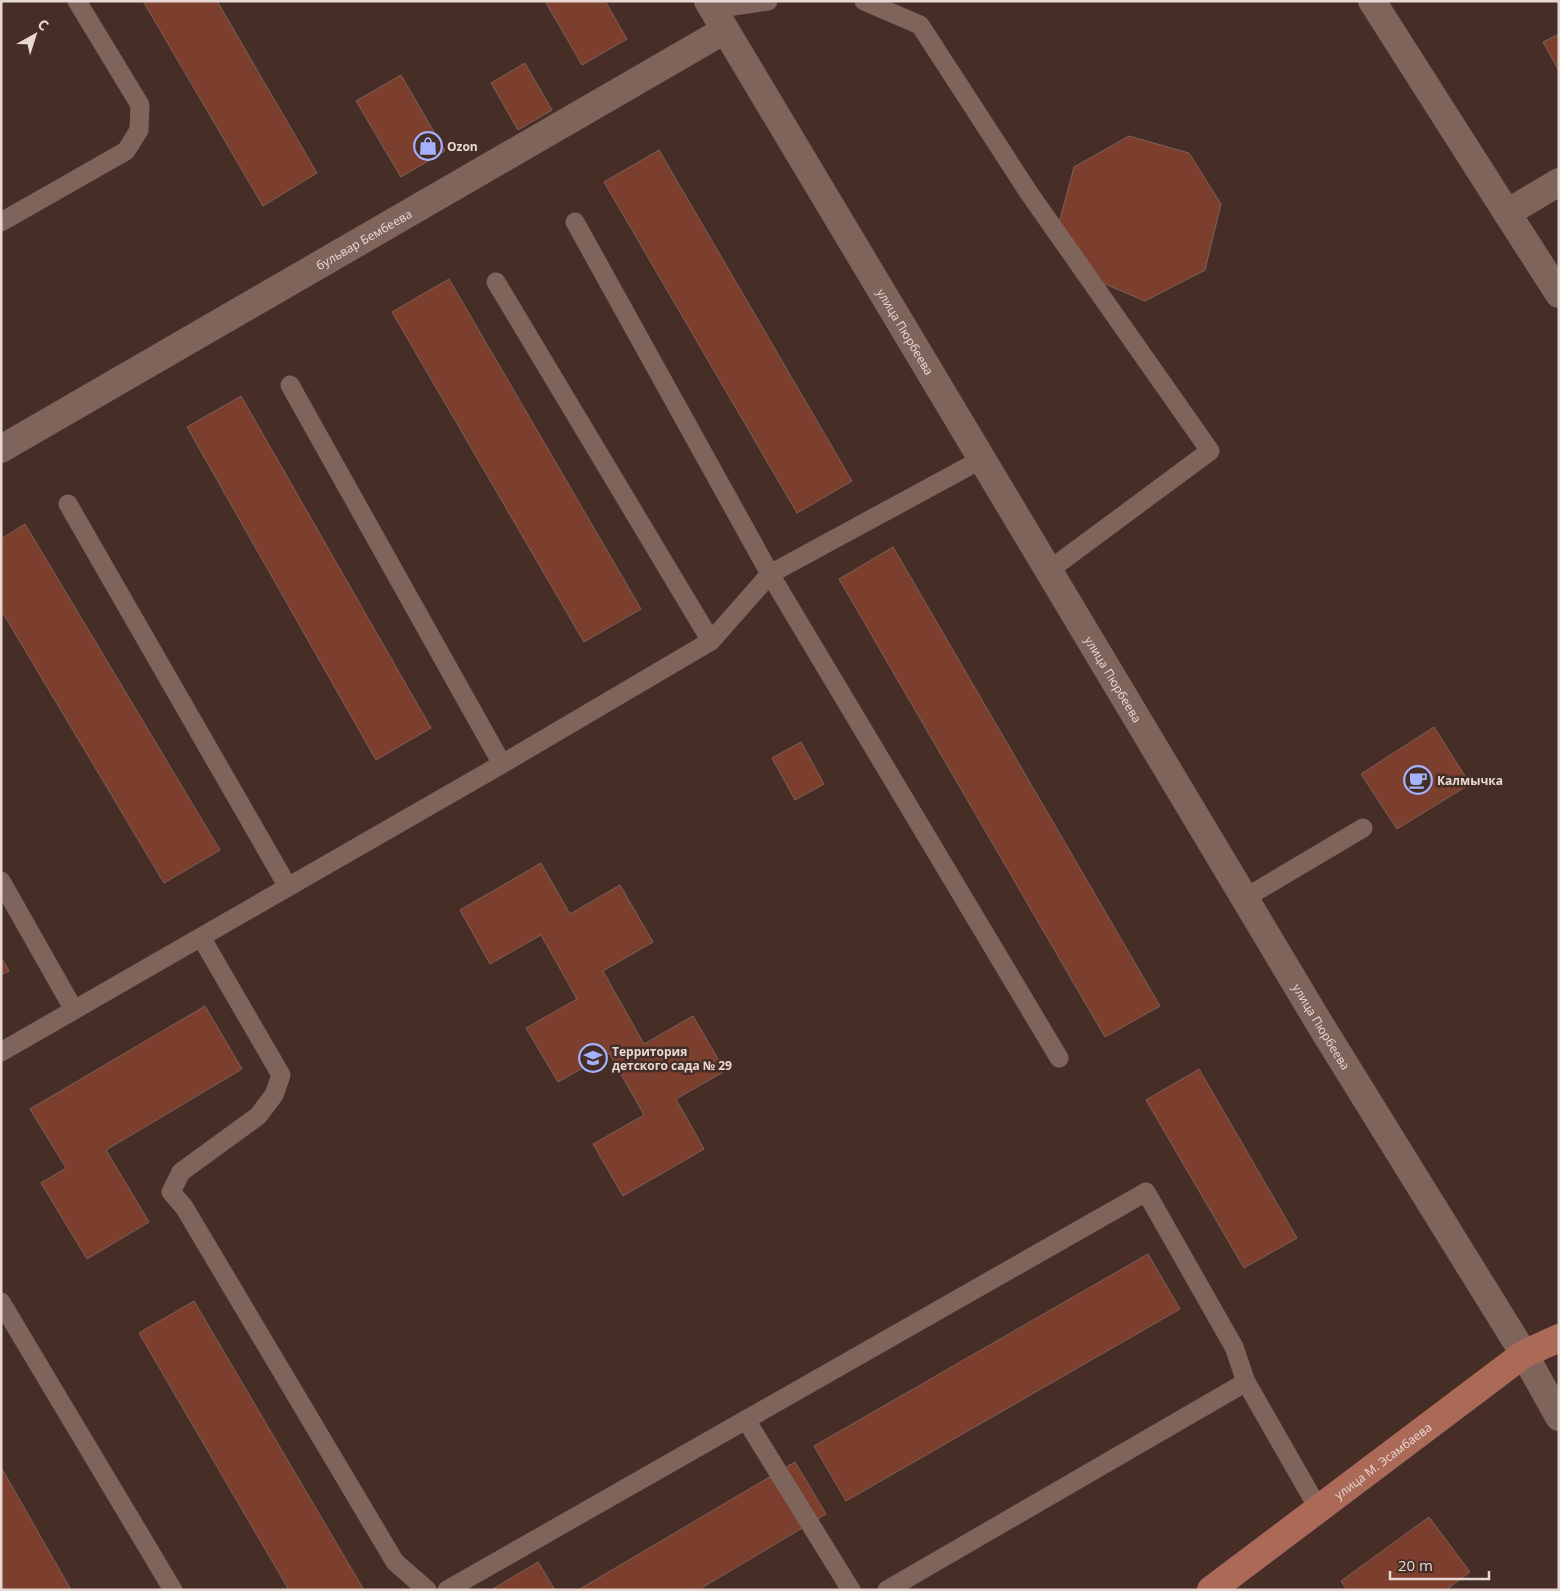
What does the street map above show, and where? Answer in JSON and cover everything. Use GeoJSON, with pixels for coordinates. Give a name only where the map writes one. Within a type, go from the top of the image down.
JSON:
{"type":"FeatureCollection","features":[{"type":"Feature","properties":{"kind":"main road"},"geometry":{"type":"LineString","coordinates":[[1372,1],[1559,294]]}},
{"type":"Feature","properties":{"kind":"main road","name":"бульвар Бембеева"},"geometry":{"type":"LineString","coordinates":[[1,449],[715,13]]}},
{"type":"Feature","properties":{"kind":"main road","name":"улица Пюрбеева"},"geometry":{"type":"LineString","coordinates":[[715,13],[1245,898],[1524,1354],[1559,1417]]}},
{"type":"Feature","properties":{"kind":"main road"},"geometry":{"type":"LineString","coordinates":[[1507,214],[1559,182]]}},
{"type":"Feature","properties":{"kind":"main road","name":"улица М. Эсамбаева"},"geometry":{"type":"LineString","coordinates":[[1212,1590],[1524,1354],[1559,1338]]}},
{"type":"Feature","properties":{"kind":"lane"},"geometry":{"type":"LineString","coordinates":[[1,222],[126,150],[139,130],[140,104],[77,1]]}},
{"type":"Feature","properties":{"kind":"lane"},"geometry":{"type":"LineString","coordinates":[[715,13],[768,1]]}},
{"type":"Feature","properties":{"kind":"lane"},"geometry":{"type":"LineString","coordinates":[[864,1],[920,25],[1029,194],[1210,451],[1048,571]]}},
{"type":"Feature","properties":{"kind":"lane"},"geometry":{"type":"LineString","coordinates":[[575,222],[770,574],[1059,1058]]}},
{"type":"Feature","properties":{"kind":"lane"},"geometry":{"type":"LineString","coordinates":[[496,282],[711,641]]}},
{"type":"Feature","properties":{"kind":"lane"},"geometry":{"type":"LineString","coordinates":[[290,385],[502,764]]}},
{"type":"Feature","properties":{"kind":"lane"},"geometry":{"type":"LineString","coordinates":[[1,1052],[502,764],[711,641],[770,574],[982,459]]}},
{"type":"Feature","properties":{"kind":"lane"},"geometry":{"type":"LineString","coordinates":[[68,504],[288,887]]}},
{"type":"Feature","properties":{"kind":"lane"},"geometry":{"type":"LineString","coordinates":[[1245,898],[1363,828]]}},
{"type":"Feature","properties":{"kind":"lane"},"geometry":{"type":"LineString","coordinates":[[1,881],[74,1010]]}},
{"type":"Feature","properties":{"kind":"lane"},"geometry":{"type":"LineString","coordinates":[[200,937],[282,1075],[274,1096],[258,1116],[180,1172],[171,1192],[184,1207],[395,1562],[426,1590]]}},
{"type":"Feature","properties":{"kind":"lane"},"geometry":{"type":"LineString","coordinates":[[447,1590],[1146,1192],[1234,1347],[1246,1382],[1318,1508]]}},
{"type":"Feature","properties":{"kind":"lane"},"geometry":{"type":"LineString","coordinates":[[1,1302],[172,1590]]}},
{"type":"Feature","properties":{"kind":"lane"},"geometry":{"type":"LineString","coordinates":[[887,1590],[1246,1382]]}},
{"type":"Feature","properties":{"kind":"lane"},"geometry":{"type":"LineString","coordinates":[[746,1420],[851,1590]]}},
{"type":"Feature","properties":{"kind":"building"},"geometry":{"type":"Polygon","coordinates":[[[143,1],[217,1],[317,173],[263,206],[143,1]]]}},
{"type":"Feature","properties":{"kind":"building"},"geometry":{"type":"Polygon","coordinates":[[[545,1],[605,1],[627,39],[582,65],[545,1]]]}},
{"type":"Feature","properties":{"kind":"building"},"geometry":{"type":"Polygon","coordinates":[[[1559,34],[1559,71],[1543,42],[1559,34]]]}},
{"type":"Feature","properties":{"kind":"building"},"geometry":{"type":"Polygon","coordinates":[[[525,63],[552,110],[518,130],[491,83],[525,63]]]}},
{"type":"Feature","properties":{"kind":"building"},"geometry":{"type":"Polygon","coordinates":[[[401,75],[445,151],[401,177],[356,101],[401,75]]]}},
{"type":"Feature","properties":{"kind":"building"},"geometry":{"type":"Polygon","coordinates":[[[1129,136],[1189,153],[1221,204],[1205,270],[1145,301],[1093,279],[1059,223],[1074,167],[1129,136]]]}},
{"type":"Feature","properties":{"kind":"building"},"geometry":{"type":"Polygon","coordinates":[[[659,150],[852,481],[797,513],[604,182],[659,150]]]}},
{"type":"Feature","properties":{"kind":"building"},"geometry":{"type":"Polygon","coordinates":[[[449,279],[641,609],[584,642],[392,312],[449,279]]]}},
{"type":"Feature","properties":{"kind":"building"},"geometry":{"type":"Polygon","coordinates":[[[241,396],[431,728],[376,760],[187,427],[241,396]]]}},
{"type":"Feature","properties":{"kind":"building"},"geometry":{"type":"Polygon","coordinates":[[[25,524],[220,850],[164,883],[1,610],[1,539],[25,524]]]}},
{"type":"Feature","properties":{"kind":"building"},"geometry":{"type":"Polygon","coordinates":[[[893,547],[1160,1006],[1105,1037],[839,579],[893,547]]]}},
{"type":"Feature","properties":{"kind":"building"},"geometry":{"type":"Polygon","coordinates":[[[1434,727],[1470,784],[1397,829],[1361,774],[1434,727]]]}},
{"type":"Feature","properties":{"kind":"building"},"geometry":{"type":"Polygon","coordinates":[[[801,742],[824,784],[795,800],[772,758],[801,742]]]}},
{"type":"Feature","properties":{"kind":"building"},"geometry":{"type":"Polygon","coordinates":[[[541,863],[570,914],[620,885],[653,942],[603,971],[644,1044],[693,1016],[725,1071],[676,1099],[704,1149],[623,1196],[593,1144],[644,1115],[609,1053],[558,1082],[526,1028],[577,999],[541,935],[490,964],[460,910],[541,863]]]}},
{"type":"Feature","properties":{"kind":"building"},"geometry":{"type":"Polygon","coordinates":[[[1,957],[9,971],[1,975],[1,957]]]}},
{"type":"Feature","properties":{"kind":"building"},"geometry":{"type":"Polygon","coordinates":[[[205,1006],[242,1069],[106,1150],[149,1222],[87,1259],[41,1183],[66,1168],[30,1109],[205,1006]]]}},
{"type":"Feature","properties":{"kind":"building"},"geometry":{"type":"Polygon","coordinates":[[[1199,1069],[1297,1238],[1244,1268],[1146,1100],[1199,1069]]]}},
{"type":"Feature","properties":{"kind":"building"},"geometry":{"type":"Polygon","coordinates":[[[1148,1254],[1180,1309],[846,1501],[814,1446],[1148,1254]]]}},
{"type":"Feature","properties":{"kind":"building"},"geometry":{"type":"Polygon","coordinates":[[[194,1301],[364,1590],[289,1590],[139,1333],[194,1301]]]}},
{"type":"Feature","properties":{"kind":"building"},"geometry":{"type":"Polygon","coordinates":[[[795,1462],[826,1514],[698,1590],[578,1590],[795,1462]]]}},
{"type":"Feature","properties":{"kind":"building"},"geometry":{"type":"Polygon","coordinates":[[[1,1467],[71,1590],[1,1590],[1,1467]]]}},
{"type":"Feature","properties":{"kind":"building"},"geometry":{"type":"Polygon","coordinates":[[[1429,1517],[1470,1572],[1446,1590],[1347,1590],[1341,1581],[1429,1517]]]}},
{"type":"Feature","properties":{"kind":"building"},"geometry":{"type":"Polygon","coordinates":[[[538,1562],[555,1590],[491,1590],[538,1562]]]}},
{"type":"Feature","properties":{"kind":"place","name":"Ozon"},"geometry":{"type":"Point","coordinates":[428,146]}},
{"type":"Feature","properties":{"kind":"place","name":"Калмычка"},"geometry":{"type":"Point","coordinates":[1418,780]}},
{"type":"Feature","properties":{"kind":"place","name":"Территория детского сада № 29"},"geometry":{"type":"Point","coordinates":[593,1058]}}]}
